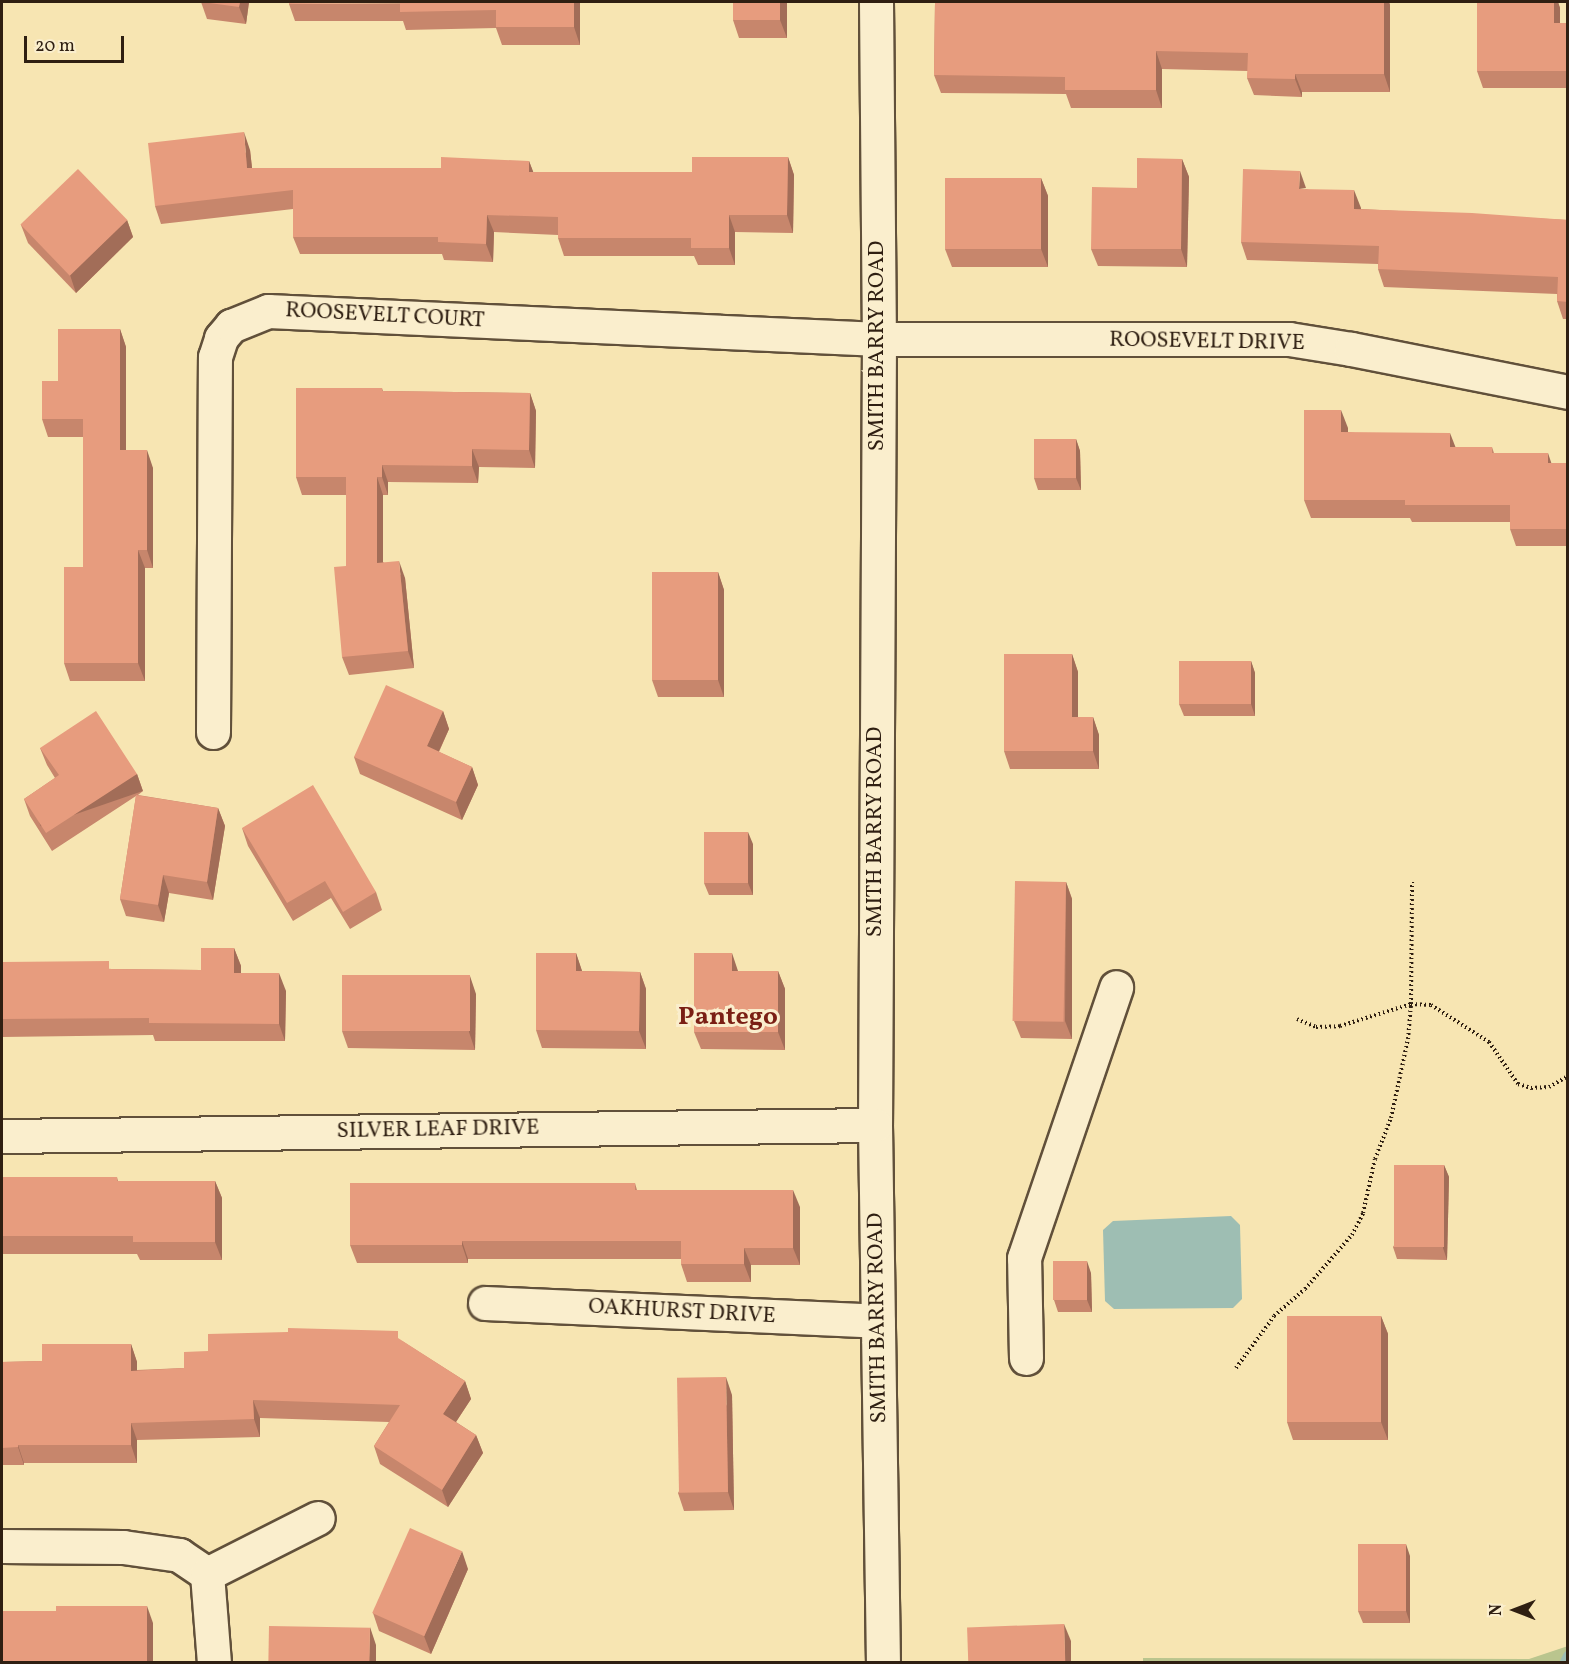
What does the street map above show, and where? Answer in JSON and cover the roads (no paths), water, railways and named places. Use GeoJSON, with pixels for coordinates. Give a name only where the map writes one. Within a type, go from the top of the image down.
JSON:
{"type":"FeatureCollection","features":[{"type":"Feature","properties":{"kind":"street","name":"SMITH BARRY ROAD"},"geometry":{"type":"LineString","coordinates":[[876,2],[879,339],[875,1125],[883,1662]]}},
{"type":"Feature","properties":{"kind":"street","name":"ROOSEVELT COURT"},"geometry":{"type":"LineString","coordinates":[[213,732],[215,357],[221,338],[231,326],[268,311],[879,339]]}},
{"type":"Feature","properties":{"kind":"street","name":"ROOSEVELT DRIVE"},"geometry":{"type":"LineString","coordinates":[[879,339],[1289,339],[1568,392]]}},
{"type":"Feature","properties":{"kind":"street"},"geometry":{"type":"LineString","coordinates":[[1026,1358],[1024,1258],[1116,987]]}},
{"type":"Feature","properties":{"kind":"street","name":"SILVER LEAF DRIVE"},"geometry":{"type":"LineString","coordinates":[[2,1136],[875,1125]]}},
{"type":"Feature","properties":{"kind":"street","name":"OAKHURST DRIVE"},"geometry":{"type":"LineString","coordinates":[[485,1303],[878,1322]]}},
{"type":"Feature","properties":{"kind":"street"},"geometry":{"type":"LineString","coordinates":[[207,1574],[318,1518]]}},
{"type":"Feature","properties":{"kind":"street"},"geometry":{"type":"LineString","coordinates":[[2,1546],[123,1547],[178,1554],[207,1574],[214,1639],[214,1662]]}},
{"type":"Feature","properties":{"kind":"water"},"geometry":{"type":"Polygon","coordinates":[[[1231,1216],[1240,1225],[1242,1299],[1233,1308],[1114,1309],[1105,1301],[1103,1230],[1113,1221],[1231,1216]]]}},
{"type":"Feature","properties":{"kind":"waterway"},"geometry":{"type":"LineString","coordinates":[[1565,1662],[1568,1656]]}},
{"type":"Feature","properties":{"kind":"district","name":"Pantego"},"geometry":{"type":"Point","coordinates":[728,1018]}}]}
